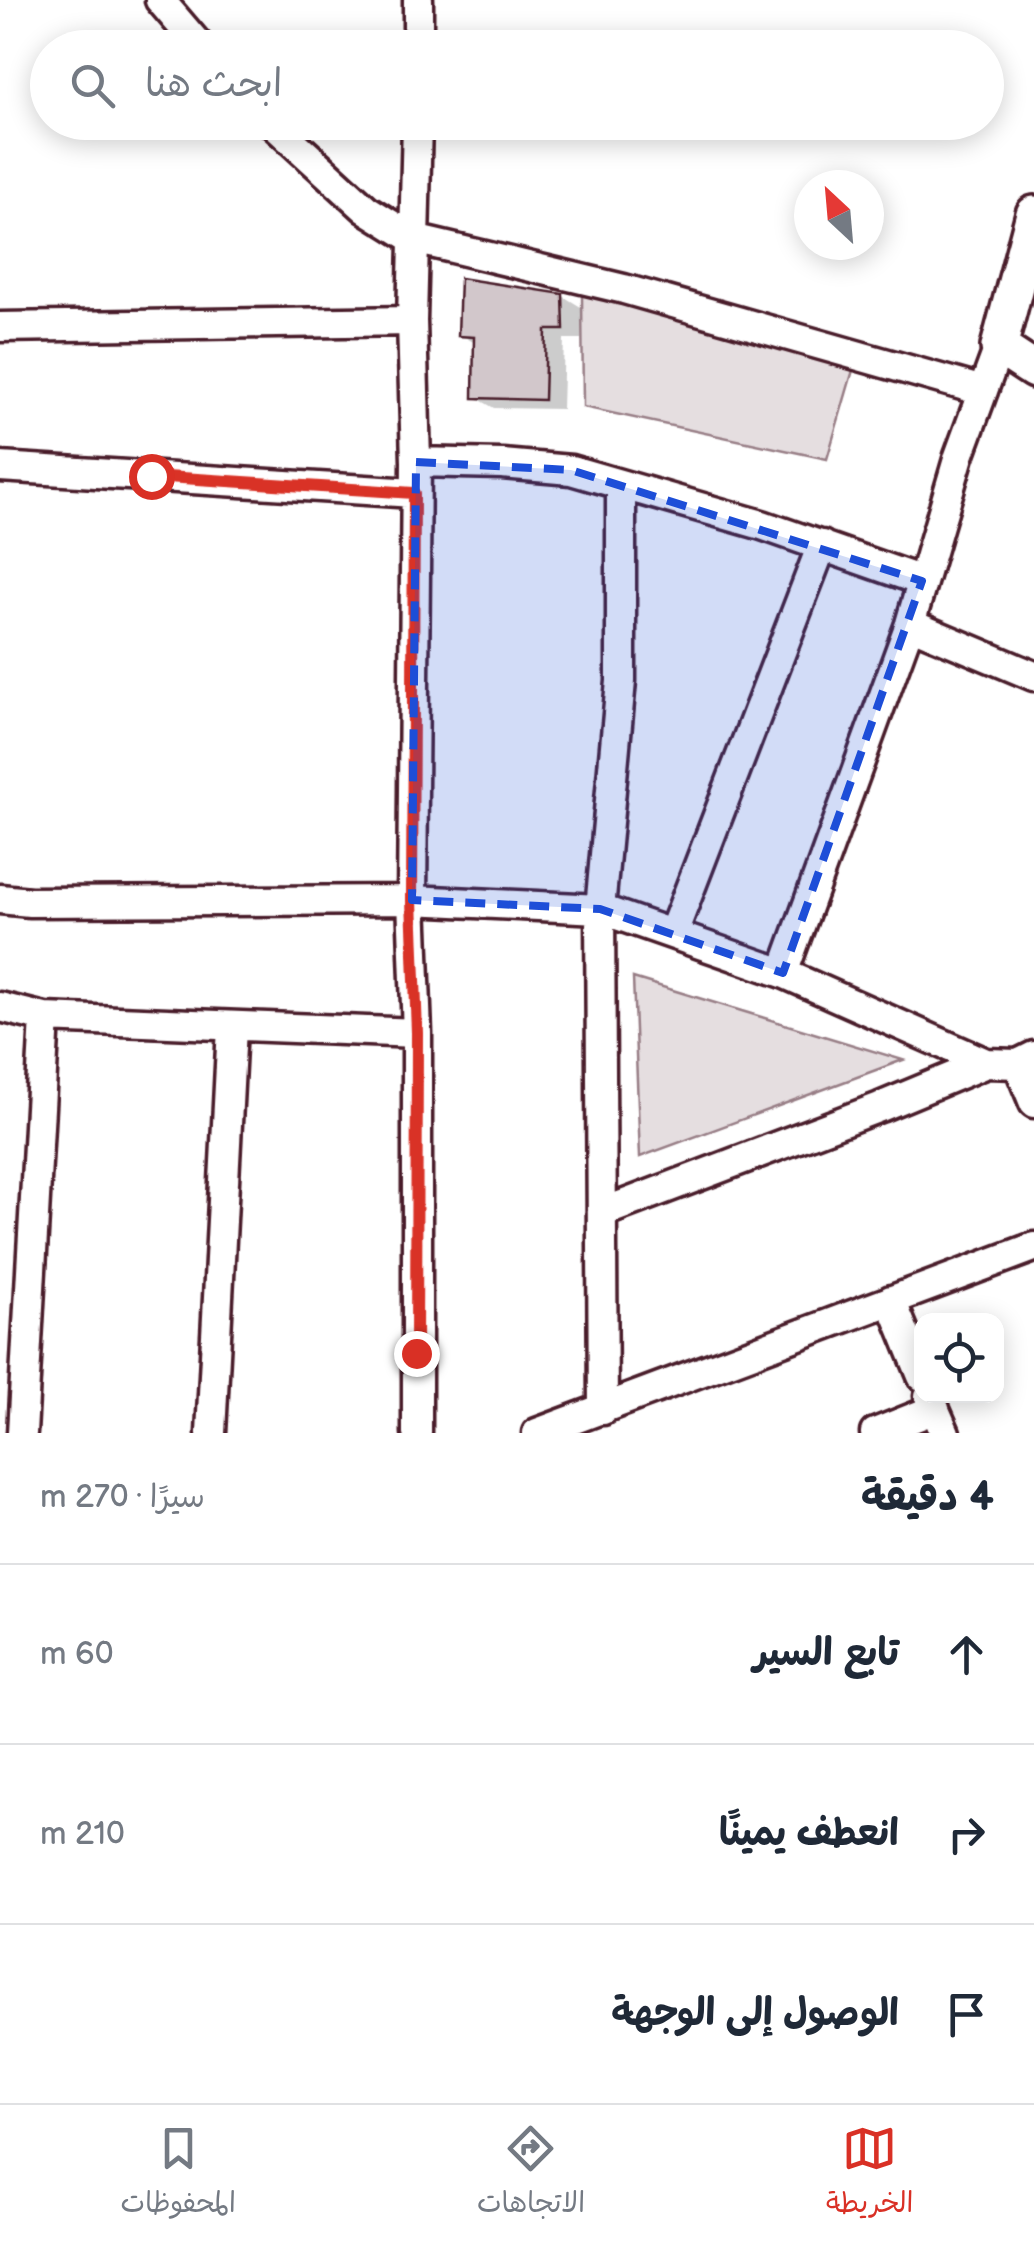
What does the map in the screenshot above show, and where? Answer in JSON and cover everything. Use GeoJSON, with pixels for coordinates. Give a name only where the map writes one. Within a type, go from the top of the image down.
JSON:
{"type":"FeatureCollection","features":[{"type":"Feature","properties":{"kind":"street"},"geometry":{"type":"LineString","coordinates":[[160,0],[186,30]]}},
{"type":"Feature","properties":{"kind":"street"},"geometry":{"type":"LineString","coordinates":[[418,0],[418,30]]}},
{"type":"Feature","properties":{"kind":"street"},"geometry":{"type":"LineString","coordinates":[[291,140],[366,209],[414,240],[624,289],[982,391]]}},
{"type":"Feature","properties":{"kind":"street"},"geometry":{"type":"LineString","coordinates":[[416,1433],[417,1033],[412,900],[416,462],[412,321],[417,140]]}},
{"type":"Feature","properties":{"kind":"street"},"geometry":{"type":"LineString","coordinates":[[782,973],[910,624],[959,456],[998,347],[1034,214]]}},
{"type":"Feature","properties":{"kind":"street"},"geometry":{"type":"LineString","coordinates":[[0,327],[412,321]]}},
{"type":"Feature","properties":{"kind":"street"},"geometry":{"type":"LineString","coordinates":[[998,347],[1034,370]]}},
{"type":"Feature","properties":{"kind":"street"},"geometry":{"type":"LineString","coordinates":[[416,462],[571,470],[822,546],[922,581]]}},
{"type":"Feature","properties":{"kind":"street"},"geometry":{"type":"LineString","coordinates":[[0,467],[414,493]]}},
{"type":"Feature","properties":{"kind":"street"},"geometry":{"type":"LineString","coordinates":[[603,1410],[600,909],[622,681],[620,484]]}},
{"type":"Feature","properties":{"kind":"street"},"geometry":{"type":"LineString","coordinates":[[673,932],[822,546]]}},
{"type":"Feature","properties":{"kind":"street"},"geometry":{"type":"LineString","coordinates":[[910,624],[1034,676]]}},
{"type":"Feature","properties":{"kind":"street"},"geometry":{"type":"LineString","coordinates":[[0,899],[412,900],[600,909],[782,973],[986,1063]]}},
{"type":"Feature","properties":{"kind":"street"},"geometry":{"type":"LineString","coordinates":[[0,1006],[45,1018],[417,1033]]}},
{"type":"Feature","properties":{"kind":"street"},"geometry":{"type":"LineString","coordinates":[[22,1433],[45,1018]]}},
{"type":"Feature","properties":{"kind":"street"},"geometry":{"type":"LineString","coordinates":[[211,1433],[232,1027]]}},
{"type":"Feature","properties":{"kind":"street"},"geometry":{"type":"LineString","coordinates":[[604,1212],[986,1063],[1030,1057],[1034,1102]]}},
{"type":"Feature","properties":{"kind":"street"},"geometry":{"type":"LineString","coordinates":[[536,1433],[1034,1247]]}},
{"type":"Feature","properties":{"kind":"street"},"geometry":{"type":"LineString","coordinates":[[892,1300],[914,1356]]}},
{"type":"Feature","properties":{"kind":"street"},"geometry":{"type":"LineString","coordinates":[[875,1433],[936,1413]]}},
{"type":"Feature","properties":{"kind":"highlighted area"},"geometry":{"type":"Polygon","coordinates":[[[416,462],[571,470],[922,581],[783,973],[600,909],[412,900],[416,462]]]}},
{"type":"Feature","properties":{"kind":"shaded area"},"geometry":{"type":"Polygon","coordinates":[[[582,294],[616,296],[853,370],[827,459],[583,407],[582,294]]]}},
{"type":"Feature","properties":{"kind":"shaded area"},"geometry":{"type":"Polygon","coordinates":[[[633,978],[903,1060],[640,1157],[633,978]]]}},
{"type":"Feature","properties":{"kind":"building"},"geometry":{"type":"Polygon","coordinates":[[[460,278],[563,294],[564,330],[546,330],[544,400],[473,398],[474,337],[458,336],[460,278]]]}},
{"type":"Feature","properties":{"kind":"route"},"geometry":{"type":"LineString","coordinates":[[151,476],[414,493],[416,1353]]}}]}
